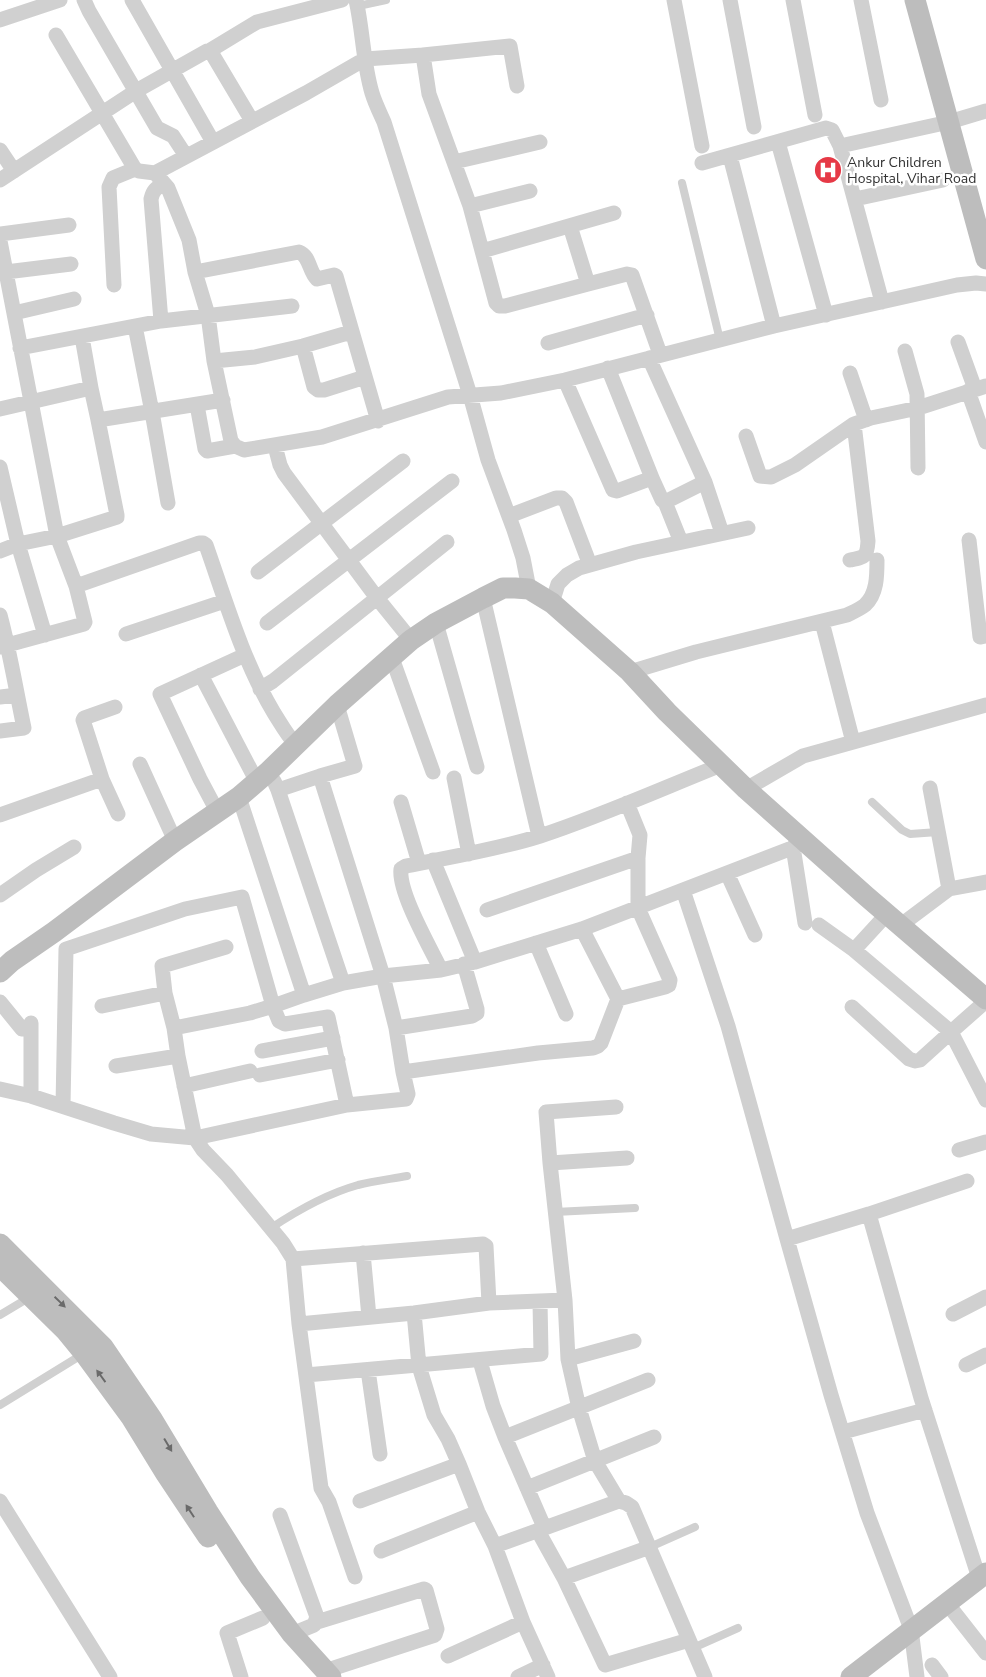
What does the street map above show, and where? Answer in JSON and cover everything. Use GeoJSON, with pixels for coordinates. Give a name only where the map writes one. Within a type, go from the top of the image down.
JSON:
{"type":"FeatureCollection","features":[{"type":"Feature","properties":{"kind":"street"},"geometry":{"type":"LineString","coordinates":[[0,20],[60,0]]}},
{"type":"Feature","properties":{"kind":"street"},"geometry":{"type":"LineString","coordinates":[[84,0],[157,128],[173,136],[186,156]]}},
{"type":"Feature","properties":{"kind":"street"},"geometry":{"type":"LineString","coordinates":[[132,0],[213,142]]}},
{"type":"Feature","properties":{"kind":"street"},"geometry":{"type":"LineString","coordinates":[[0,180],[136,91],[257,22],[342,0]]}},
{"type":"Feature","properties":{"kind":"street"},"geometry":{"type":"LineString","coordinates":[[674,0],[702,146]]}},
{"type":"Feature","properties":{"kind":"street"},"geometry":{"type":"LineString","coordinates":[[730,0],[754,127]]}},
{"type":"Feature","properties":{"kind":"street"},"geometry":{"type":"LineString","coordinates":[[793,0],[815,115]]}},
{"type":"Feature","properties":{"kind":"street"},"geometry":{"type":"LineString","coordinates":[[861,0],[881,100]]}},
{"type":"Feature","properties":{"kind":"street"},"geometry":{"type":"LineString","coordinates":[[915,0],[949,122],[981,216],[986,259]]}},
{"type":"Feature","properties":{"kind":"street"},"geometry":{"type":"LineString","coordinates":[[357,3],[362,23],[365,59],[372,94],[384,122],[470,395],[488,460],[523,558],[529,589]]}},
{"type":"Feature","properties":{"kind":"street"},"geometry":{"type":"LineString","coordinates":[[56,35],[135,169],[159,178],[168,188],[189,240],[195,272],[208,315],[214,361],[231,441],[235,446],[244,450],[322,437],[378,421],[448,397],[501,392],[565,380],[774,326],[957,285],[986,284]]}},
{"type":"Feature","properties":{"kind":"street"},"geometry":{"type":"LineString","coordinates":[[161,321],[152,192],[156,188],[159,178],[186,156],[306,94],[365,59],[510,46],[517,86]]}},
{"type":"Feature","properties":{"kind":"street"},"geometry":{"type":"LineString","coordinates":[[209,51],[252,121]]}},
{"type":"Feature","properties":{"kind":"street"},"geometry":{"type":"LineString","coordinates":[[423,55],[429,94],[470,206],[496,303],[499,306],[628,274],[632,275],[647,315],[655,356],[705,482],[722,533]]}},
{"type":"Feature","properties":{"kind":"street"},"geometry":{"type":"LineString","coordinates":[[840,146],[949,122],[986,111]]}},
{"type":"Feature","properties":{"kind":"street"},"geometry":{"type":"LineString","coordinates":[[702,163],[829,128],[832,130],[840,146],[882,302]]}},
{"type":"Feature","properties":{"kind":"street"},"geometry":{"type":"LineString","coordinates":[[454,162],[540,142]]}},
{"type":"Feature","properties":{"kind":"street"},"geometry":{"type":"LineString","coordinates":[[778,142],[826,315]]}},
{"type":"Feature","properties":{"kind":"street"},"geometry":{"type":"LineString","coordinates":[[0,150],[14,171]]}},
{"type":"Feature","properties":{"kind":"street"},"geometry":{"type":"LineString","coordinates":[[730,156],[774,326]]}},
{"type":"Feature","properties":{"kind":"street"},"geometry":{"type":"LineString","coordinates":[[114,285],[109,187],[113,178],[135,169]]}},
{"type":"Feature","properties":{"kind":"street"},"geometry":{"type":"LineString","coordinates":[[855,199],[942,180]]}},
{"type":"Feature","properties":{"kind":"street"},"geometry":{"type":"LineString","coordinates":[[470,206],[530,191]]}},
{"type":"Feature","properties":{"kind":"street"},"geometry":{"type":"LineString","coordinates":[[482,251],[614,213]]}},
{"type":"Feature","properties":{"kind":"street"},"geometry":{"type":"LineString","coordinates":[[0,234],[69,225]]}},
{"type":"Feature","properties":{"kind":"street"},"geometry":{"type":"LineString","coordinates":[[570,226],[588,284]]}},
{"type":"Feature","properties":{"kind":"street"},"geometry":{"type":"LineString","coordinates":[[0,241],[57,536],[76,586],[85,624],[4,646]]}},
{"type":"Feature","properties":{"kind":"street"},"geometry":{"type":"LineString","coordinates":[[195,272],[300,252],[303,253],[314,277],[317,279],[336,276],[378,421]]}},
{"type":"Feature","properties":{"kind":"street"},"geometry":{"type":"LineString","coordinates":[[6,272],[71,264]]}},
{"type":"Feature","properties":{"kind":"street"},"geometry":{"type":"LineString","coordinates":[[14,313],[74,299]]}},
{"type":"Feature","properties":{"kind":"street"},"geometry":{"type":"LineString","coordinates":[[20,348],[161,321],[292,306]]}},
{"type":"Feature","properties":{"kind":"street"},"geometry":{"type":"LineString","coordinates":[[548,343],[647,315]]}},
{"type":"Feature","properties":{"kind":"street"},"geometry":{"type":"LineString","coordinates":[[135,326],[168,502]]}},
{"type":"Feature","properties":{"kind":"street"},"geometry":{"type":"LineString","coordinates":[[214,361],[255,357],[351,332]]}},
{"type":"Feature","properties":{"kind":"street"},"geometry":{"type":"LineString","coordinates":[[0,551],[18,544],[57,536],[117,515],[82,337]]}},
{"type":"Feature","properties":{"kind":"street"},"geometry":{"type":"LineString","coordinates":[[958,342],[976,389],[986,442]]}},
{"type":"Feature","properties":{"kind":"street"},"geometry":{"type":"LineString","coordinates":[[303,346],[314,387],[318,390],[324,390],[365,377]]}},
{"type":"Feature","properties":{"kind":"street"},"geometry":{"type":"LineString","coordinates":[[905,351],[917,394],[918,468]]}},
{"type":"Feature","properties":{"kind":"street"},"geometry":{"type":"LineString","coordinates":[[608,368],[680,542]]}},
{"type":"Feature","properties":{"kind":"street"},"geometry":{"type":"LineString","coordinates":[[850,373],[860,422],[868,541],[868,552],[864,557],[850,560]]}},
{"type":"Feature","properties":{"kind":"street"},"geometry":{"type":"LineString","coordinates":[[565,380],[613,490],[617,491],[652,478]]}},
{"type":"Feature","properties":{"kind":"street"},"geometry":{"type":"LineString","coordinates":[[0,409],[91,388]]}},
{"type":"Feature","properties":{"kind":"street"},"geometry":{"type":"LineString","coordinates":[[746,436],[760,476],[771,477],[795,465],[860,422],[918,408],[976,389]]}},
{"type":"Feature","properties":{"kind":"street"},"geometry":{"type":"LineString","coordinates":[[98,420],[223,400]]}},
{"type":"Feature","properties":{"kind":"street"},"geometry":{"type":"LineString","coordinates":[[197,405],[205,449],[207,451],[235,446]]}},
{"type":"Feature","properties":{"kind":"street"},"geometry":{"type":"LineString","coordinates":[[275,446],[284,473],[377,598],[411,640]]}},
{"type":"Feature","properties":{"kind":"street"},"geometry":{"type":"LineString","coordinates":[[258,572],[403,461]]}},
{"type":"Feature","properties":{"kind":"street"},"geometry":{"type":"LineString","coordinates":[[0,467],[18,544],[44,634]]}},
{"type":"Feature","properties":{"kind":"street"},"geometry":{"type":"LineString","coordinates":[[267,623],[452,481]]}},
{"type":"Feature","properties":{"kind":"street"},"geometry":{"type":"LineString","coordinates":[[665,502],[705,482]]}},
{"type":"Feature","properties":{"kind":"street"},"geometry":{"type":"LineString","coordinates":[[509,516],[556,498],[562,498],[566,502],[588,557]]}},
{"type":"Feature","properties":{"kind":"street"},"geometry":{"type":"LineString","coordinates":[[552,603],[558,584],[578,568],[680,542],[748,528]]}},
{"type":"Feature","properties":{"kind":"street"},"geometry":{"type":"LineString","coordinates":[[969,540],[980,637],[986,636]]}},
{"type":"Feature","properties":{"kind":"street"},"geometry":{"type":"LineString","coordinates":[[260,689],[273,681],[447,542]]}},
{"type":"Feature","properties":{"kind":"street"},"geometry":{"type":"LineString","coordinates":[[76,586],[199,543],[206,545],[245,655],[260,689],[289,737],[296,745]]}},
{"type":"Feature","properties":{"kind":"street"},"geometry":{"type":"LineString","coordinates":[[630,672],[696,652],[847,615],[864,606],[872,596],[876,580],[877,560]]}},
{"type":"Feature","properties":{"kind":"street"},"geometry":{"type":"LineString","coordinates":[[60,940],[175,840],[239,797],[268,781],[296,745],[337,705],[411,640],[436,623],[503,588],[529,589],[552,603],[630,672],[799,845],[894,920],[986,1000],[920,1060],[915,1061],[909,1059],[852,1007]]}},
{"type":"Feature","properties":{"kind":"street"},"geometry":{"type":"LineString","coordinates":[[483,598],[539,836]]}},
{"type":"Feature","properties":{"kind":"street"},"geometry":{"type":"LineString","coordinates":[[126,634],[225,600]]}},
{"type":"Feature","properties":{"kind":"street"},"geometry":{"type":"LineString","coordinates":[[0,615],[4,646],[24,728],[0,731]]}},
{"type":"Feature","properties":{"kind":"street"},"geometry":{"type":"LineString","coordinates":[[822,622],[853,742]]}},
{"type":"Feature","properties":{"kind":"street"},"geometry":{"type":"LineString","coordinates":[[436,623],[477,767]]}},
{"type":"Feature","properties":{"kind":"street"},"geometry":{"type":"LineString","coordinates":[[218,811],[200,779],[160,694],[245,655]]}},
{"type":"Feature","properties":{"kind":"street"},"geometry":{"type":"LineString","coordinates":[[392,658],[433,772]]}},
{"type":"Feature","properties":{"kind":"street"},"geometry":{"type":"LineString","coordinates":[[202,674],[268,781],[343,983]]}},
{"type":"Feature","properties":{"kind":"street"},"geometry":{"type":"LineString","coordinates":[[0,697],[17,695]]}},
{"type":"Feature","properties":{"kind":"street"},"geometry":{"type":"LineString","coordinates":[[268,781],[320,776],[355,766],[337,705]]}},
{"type":"Feature","properties":{"kind":"street"},"geometry":{"type":"LineString","coordinates":[[746,789],[803,756],[986,705]]}},
{"type":"Feature","properties":{"kind":"street"},"geometry":{"type":"LineString","coordinates":[[115,707],[83,720],[102,779],[118,814]]}},
{"type":"Feature","properties":{"kind":"street"},"geometry":{"type":"LineString","coordinates":[[140,764],[175,840]]}},
{"type":"Feature","properties":{"kind":"street"},"geometry":{"type":"LineString","coordinates":[[441,970],[408,903],[400,874],[401,869],[406,866],[469,854],[539,836],[721,765]]}},
{"type":"Feature","properties":{"kind":"street"},"geometry":{"type":"LineString","coordinates":[[0,1089],[31,1096],[151,1134],[195,1138],[347,1105],[406,1099],[408,1094],[396,1028],[383,976],[320,776]]}},
{"type":"Feature","properties":{"kind":"street"},"geometry":{"type":"LineString","coordinates":[[454,778],[469,854]]}},
{"type":"Feature","properties":{"kind":"street"},"geometry":{"type":"LineString","coordinates":[[0,815],[102,779]]}},
{"type":"Feature","properties":{"kind":"street"},"geometry":{"type":"LineString","coordinates":[[930,788],[948,889]]}},
{"type":"Feature","properties":{"kind":"street"},"geometry":{"type":"LineString","coordinates":[[239,797],[304,995]]}},
{"type":"Feature","properties":{"kind":"street"},"geometry":{"type":"LineString","coordinates":[[396,1028],[472,1016],[477,1013],[470,963],[401,802]]}},
{"type":"Feature","properties":{"kind":"street"},"geometry":{"type":"LineString","coordinates":[[618,999],[665,987],[669,985],[670,980],[638,908],[640,835],[627,803]]}},
{"type":"Feature","properties":{"kind":"street"},"geometry":{"type":"LineString","coordinates":[[174,1028],[250,1013],[343,983],[383,976],[441,970],[470,963],[582,929],[799,845]]}},
{"type":"Feature","properties":{"kind":"street"},"geometry":{"type":"LineString","coordinates":[[799,845],[812,924],[854,950],[952,1032],[986,1100]]}},
{"type":"Feature","properties":{"kind":"street"},"geometry":{"type":"LineString","coordinates":[[0,895],[74,847]]}},
{"type":"Feature","properties":{"kind":"street"},"geometry":{"type":"LineString","coordinates":[[487,910],[638,858]]}},
{"type":"Feature","properties":{"kind":"street"},"geometry":{"type":"LineString","coordinates":[[727,873],[755,935]]}},
{"type":"Feature","properties":{"kind":"street"},"geometry":{"type":"LineString","coordinates":[[854,950],[894,920],[948,889],[986,882]]}},
{"type":"Feature","properties":{"kind":"street"},"geometry":{"type":"LineString","coordinates":[[683,890],[728,1026],[867,1513],[911,1629],[917,1677]]}},
{"type":"Feature","properties":{"kind":"street"},"geometry":{"type":"LineString","coordinates":[[0,972],[12,961],[60,940],[242,897],[279,1021],[285,1024],[328,1017],[347,1105]]}},
{"type":"Feature","properties":{"kind":"street"},"geometry":{"type":"LineString","coordinates":[[403,1072],[538,1053],[593,1048],[601,1043],[618,999],[582,929]]}},
{"type":"Feature","properties":{"kind":"street"},"geometry":{"type":"LineString","coordinates":[[60,940],[64,1106]]}},
{"type":"Feature","properties":{"kind":"street"},"geometry":{"type":"LineString","coordinates":[[536,943],[566,1014]]}},
{"type":"Feature","properties":{"kind":"street"},"geometry":{"type":"LineString","coordinates":[[226,947],[162,966],[165,993],[174,1028],[184,1086],[195,1138],[203,1150],[284,1243],[293,1259],[321,1488],[329,1502],[355,1577]]}},
{"type":"Feature","properties":{"kind":"street"},"geometry":{"type":"LineString","coordinates":[[102,1006],[165,993]]}},
{"type":"Feature","properties":{"kind":"street"},"geometry":{"type":"LineString","coordinates":[[0,1002],[26,1026],[31,1096]]}},
{"type":"Feature","properties":{"kind":"street"},"geometry":{"type":"LineString","coordinates":[[262,1052],[333,1038]]}},
{"type":"Feature","properties":{"kind":"street"},"geometry":{"type":"LineString","coordinates":[[116,1066],[178,1056]]}},
{"type":"Feature","properties":{"kind":"street"},"geometry":{"type":"LineString","coordinates":[[184,1086],[338,1060]]}},
{"type":"Feature","properties":{"kind":"street"},"geometry":{"type":"LineString","coordinates":[[616,1107],[547,1111],[550,1164],[565,1300],[568,1359],[579,1408],[595,1461],[619,1502]]}},
{"type":"Feature","properties":{"kind":"street"},"geometry":{"type":"LineString","coordinates":[[958,1150],[986,1142]]}},
{"type":"Feature","properties":{"kind":"street"},"geometry":{"type":"LineString","coordinates":[[550,1164],[627,1158]]}},
{"type":"Feature","properties":{"kind":"street"},"geometry":{"type":"LineString","coordinates":[[788,1239],[968,1181]]}},
{"type":"Feature","properties":{"kind":"street"},"geometry":{"type":"LineString","coordinates":[[856,1675],[911,1629],[984,1575],[925,1410],[870,1214]]}},
{"type":"Feature","properties":{"kind":"street"},"geometry":{"type":"LineString","coordinates":[[0,1244],[66,1331],[145,1423]]}},
{"type":"Feature","properties":{"kind":"street"},"geometry":{"type":"LineString","coordinates":[[293,1259],[483,1244],[486,1246],[490,1303]]}},
{"type":"Feature","properties":{"kind":"street"},"geometry":{"type":"LineString","coordinates":[[363,1253],[369,1317]]}},
{"type":"Feature","properties":{"kind":"street"},"geometry":{"type":"LineString","coordinates":[[0,1266],[37,1292],[104,1347],[145,1423],[224,1550],[263,1618],[323,1675]]}},
{"type":"Feature","properties":{"kind":"street"},"geometry":{"type":"LineString","coordinates":[[953,1314],[986,1296]]}},
{"type":"Feature","properties":{"kind":"street"},"geometry":{"type":"LineString","coordinates":[[300,1324],[414,1313],[490,1303],[565,1300]]}},
{"type":"Feature","properties":{"kind":"street"},"geometry":{"type":"LineString","coordinates":[[306,1375],[541,1354],[540,1302]]}},
{"type":"Feature","properties":{"kind":"street"},"geometry":{"type":"LineString","coordinates":[[414,1313],[419,1366],[434,1415],[448,1439],[478,1512],[495,1546],[523,1622],[546,1671],[518,1677]]}},
{"type":"Feature","properties":{"kind":"street"},"geometry":{"type":"LineString","coordinates":[[568,1359],[634,1341]]}},
{"type":"Feature","properties":{"kind":"street"},"geometry":{"type":"LineString","coordinates":[[966,1366],[986,1355]]}},
{"type":"Feature","properties":{"kind":"street"},"geometry":{"type":"LineString","coordinates":[[480,1360],[493,1406],[541,1529],[607,1671],[691,1644]]}},
{"type":"Feature","properties":{"kind":"street"},"geometry":{"type":"LineString","coordinates":[[368,1370],[380,1454]]}},
{"type":"Feature","properties":{"kind":"street"},"geometry":{"type":"LineString","coordinates":[[505,1437],[648,1380]]}},
{"type":"Feature","properties":{"kind":"street"},"geometry":{"type":"LineString","coordinates":[[843,1432],[925,1410]]}},
{"type":"Feature","properties":{"kind":"street"},"geometry":{"type":"LineString","coordinates":[[526,1488],[654,1437]]}},
{"type":"Feature","properties":{"kind":"street"},"geometry":{"type":"LineString","coordinates":[[360,1501],[459,1464]]}},
{"type":"Feature","properties":{"kind":"street"},"geometry":{"type":"LineString","coordinates":[[0,1501],[110,1677]]}},
{"type":"Feature","properties":{"kind":"street"},"geometry":{"type":"LineString","coordinates":[[495,1546],[619,1502],[626,1503],[632,1507],[705,1677]]}},
{"type":"Feature","properties":{"kind":"street"},"geometry":{"type":"LineString","coordinates":[[381,1551],[478,1512]]}},
{"type":"Feature","properties":{"kind":"street"},"geometry":{"type":"LineString","coordinates":[[280,1515],[317,1617],[316,1622]]}},
{"type":"Feature","properties":{"kind":"street"},"geometry":{"type":"LineString","coordinates":[[564,1578],[650,1547]]}},
{"type":"Feature","properties":{"kind":"street"},"geometry":{"type":"LineString","coordinates":[[224,1550],[268,1603],[323,1675]]}},
{"type":"Feature","properties":{"kind":"street"},"geometry":{"type":"LineString","coordinates":[[292,1634],[314,1625],[316,1622],[424,1589],[426,1590],[437,1628],[435,1635],[323,1675]]}},
{"type":"Feature","properties":{"kind":"street"},"geometry":{"type":"LineString","coordinates":[[946,1602],[986,1653]]}},
{"type":"Feature","properties":{"kind":"street"},"geometry":{"type":"LineString","coordinates":[[242,1677],[227,1632],[263,1618]]}},
{"type":"Feature","properties":{"kind":"street"},"geometry":{"type":"LineString","coordinates":[[448,1656],[523,1622]]}},
{"type":"Feature","properties":{"kind":"lane"},"geometry":{"type":"LineString","coordinates":[[357,3],[386,0]]}},
{"type":"Feature","properties":{"kind":"lane"},"geometry":{"type":"LineString","coordinates":[[682,183],[720,340]]}},
{"type":"Feature","properties":{"kind":"lane"},"geometry":{"type":"LineString","coordinates":[[872,802],[902,830],[910,834],[938,832]]}},
{"type":"Feature","properties":{"kind":"lane"},"geometry":{"type":"LineString","coordinates":[[271,1228],[293,1213],[324,1198],[357,1186],[408,1176]]}},
{"type":"Feature","properties":{"kind":"lane"},"geometry":{"type":"LineString","coordinates":[[555,1212],[634,1208]]}},
{"type":"Feature","properties":{"kind":"lane"},"geometry":{"type":"LineString","coordinates":[[0,1315],[37,1292]]}},
{"type":"Feature","properties":{"kind":"lane"},"geometry":{"type":"LineString","coordinates":[[0,1405],[84,1353]]}},
{"type":"Feature","properties":{"kind":"lane"},"geometry":{"type":"LineString","coordinates":[[650,1547],[695,1526]]}},
{"type":"Feature","properties":{"kind":"lane"},"geometry":{"type":"LineString","coordinates":[[691,1644],[738,1628]]}},
{"type":"Feature","properties":{"kind":"place","name":"Ankur Children Hospital, Vihar Road"},"geometry":{"type":"Point","coordinates":[828,170]}}]}
